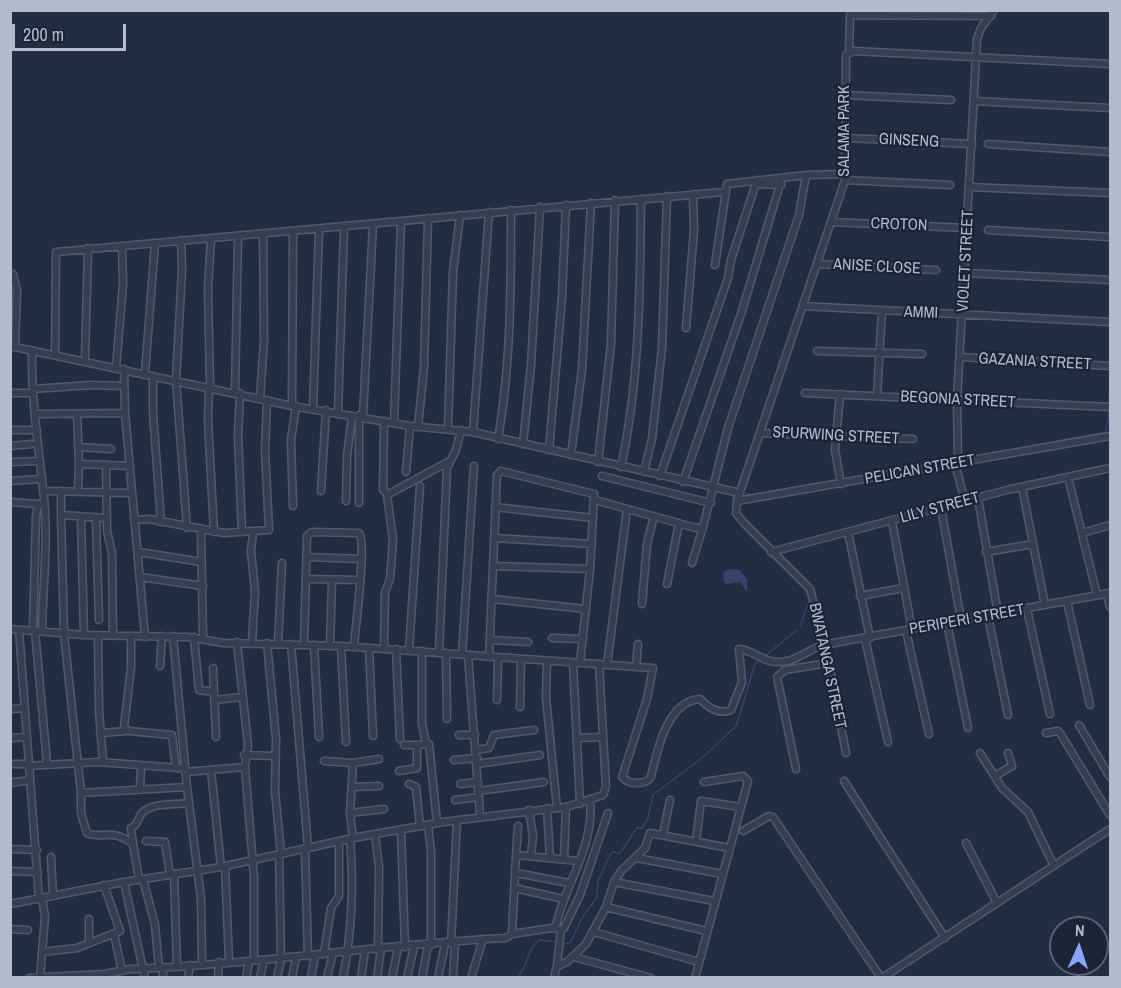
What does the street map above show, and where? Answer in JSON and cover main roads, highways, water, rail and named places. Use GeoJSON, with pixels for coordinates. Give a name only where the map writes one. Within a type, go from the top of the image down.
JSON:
{"type":"FeatureCollection","features":[{"type":"Feature","properties":{"kind":"water"},"geometry":{"type":"Polygon","coordinates":[[[729,569],[740,570],[747,580],[747,592],[740,582],[727,584],[724,582],[723,573],[729,569]]]}},
{"type":"Feature","properties":{"kind":"waterway"},"geometry":{"type":"LineString","coordinates":[[1109,404],[1110,373]]}},
{"type":"Feature","properties":{"kind":"waterway"},"geometry":{"type":"LineString","coordinates":[[962,459],[1106,432],[1109,411]]}},
{"type":"Feature","properties":{"kind":"waterway"},"geometry":{"type":"LineString","coordinates":[[912,467],[920,466]]}},
{"type":"Feature","properties":{"kind":"waterway"},"geometry":{"type":"LineString","coordinates":[[746,494],[754,495]]}},
{"type":"Feature","properties":{"kind":"waterway"},"geometry":{"type":"LineString","coordinates":[[733,495],[733,509]]}},
{"type":"Feature","properties":{"kind":"waterway"},"geometry":{"type":"LineString","coordinates":[[745,528],[765,550]]}},
{"type":"Feature","properties":{"kind":"waterway"},"geometry":{"type":"LineString","coordinates":[[769,555],[793,576]]}},
{"type":"Feature","properties":{"kind":"waterway"},"geometry":{"type":"LineString","coordinates":[[805,588],[811,603]]}},
{"type":"Feature","properties":{"kind":"waterway"},"geometry":{"type":"LineString","coordinates":[[800,626],[809,602]]}},
{"type":"Feature","properties":{"kind":"waterway"},"geometry":{"type":"LineString","coordinates":[[815,620],[820,642]]}},
{"type":"Feature","properties":{"kind":"waterway"},"geometry":{"type":"LineString","coordinates":[[765,656],[797,630]]}},
{"type":"Feature","properties":{"kind":"waterway"},"geometry":{"type":"LineString","coordinates":[[563,944],[570,943],[582,918],[597,897],[598,881],[610,855],[613,852],[620,853],[637,828],[642,828],[648,818],[653,795],[702,758],[736,726],[755,664],[759,660]]}},
{"type":"Feature","properties":{"kind":"waterway"},"geometry":{"type":"LineString","coordinates":[[517,978],[532,948],[539,940],[557,942]]}}]}
